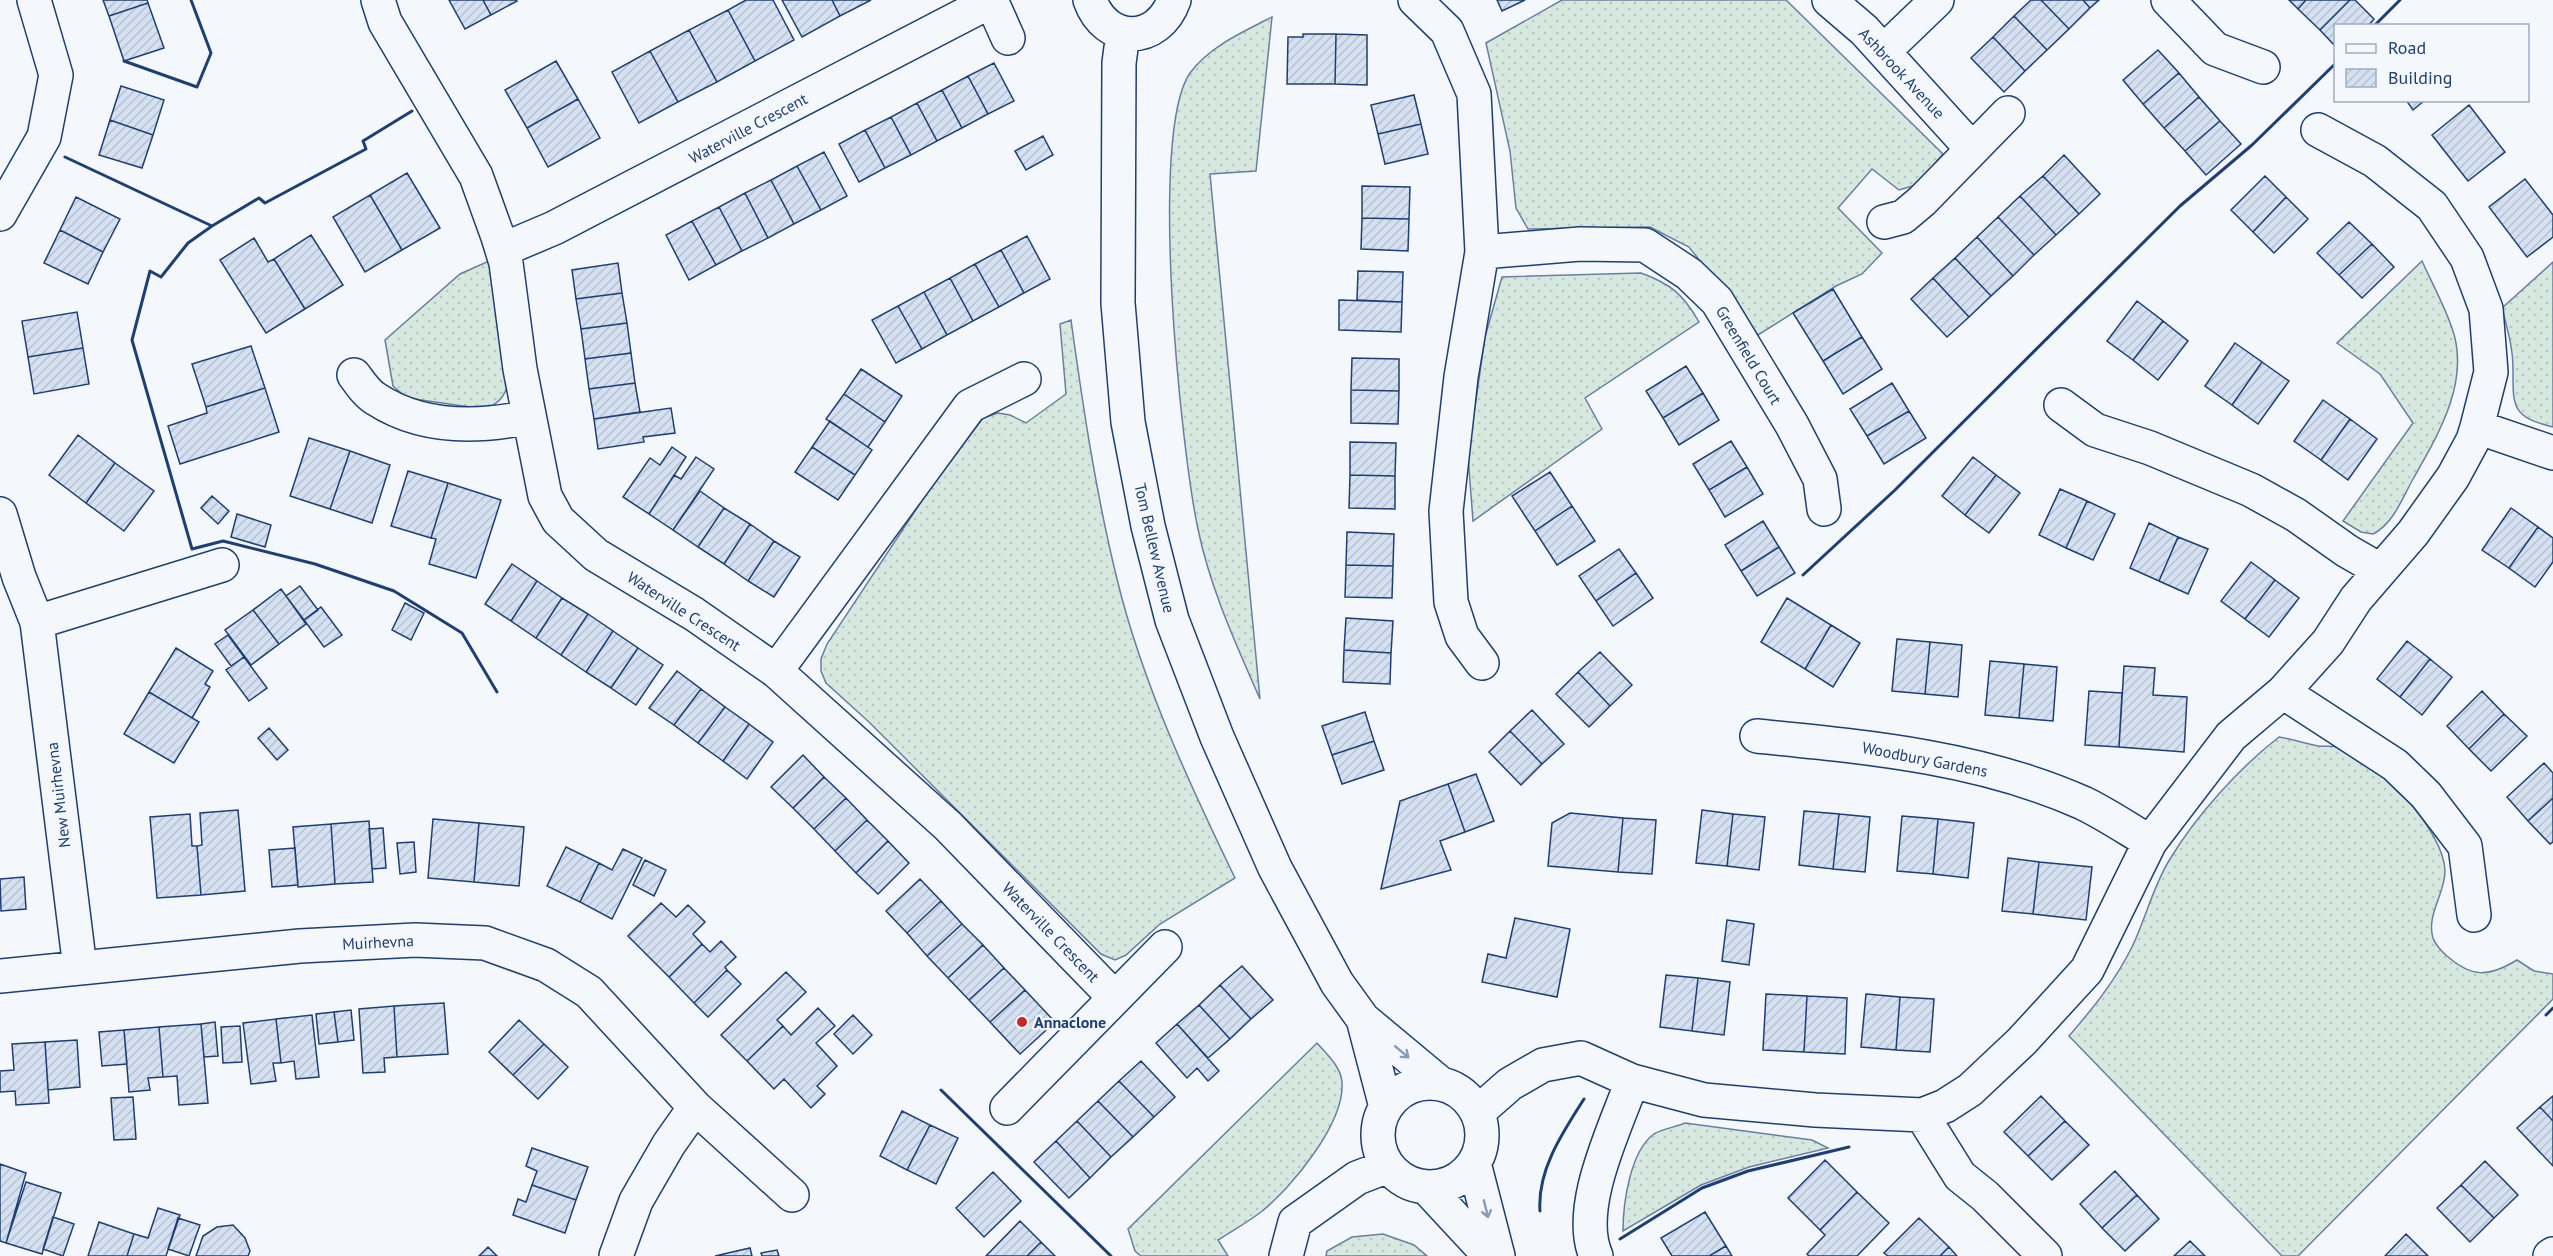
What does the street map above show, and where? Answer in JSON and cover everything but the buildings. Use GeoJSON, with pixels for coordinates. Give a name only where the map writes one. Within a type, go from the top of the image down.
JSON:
{"type":"FeatureCollection","features":[{"type":"Feature","properties":{"kind":"street"},"geometry":{"type":"LineString","coordinates":[[0,214],[44,137],[56,75],[34,0]]}},
{"type":"Feature","properties":{"kind":"street","name":"Waterville Crescent"},"geometry":{"type":"LineString","coordinates":[[378,0],[385,22],[476,176],[502,250],[506,263],[520,369],[545,496],[558,520],[596,555],[694,615],[776,671],[948,826],[1114,997]]}},
{"type":"Feature","properties":{"kind":"street"},"geometry":{"type":"LineString","coordinates":[[991,0],[1008,38]]}},
{"type":"Feature","properties":{"kind":"street","name":"Waterville Crescent"},"geometry":{"type":"LineString","coordinates":[[502,250],[554,228],[991,0]]}},
{"type":"Feature","properties":{"kind":"street"},"geometry":{"type":"LineString","coordinates":[[1090,0],[1101,20],[1123,33],[1149,31],[1165,18],[1174,0]]}},
{"type":"Feature","properties":{"kind":"street"},"geometry":{"type":"LineString","coordinates":[[1414,0],[1447,31],[1474,94],[1482,252],[1461,377],[1446,511],[1451,602],[1462,636],[1482,663]]}},
{"type":"Feature","properties":{"kind":"street","name":"Ashbrook Avenue"},"geometry":{"type":"LineString","coordinates":[[1829,0],[1884,51],[1972,149]]}},
{"type":"Feature","properties":{"kind":"street"},"geometry":{"type":"LineString","coordinates":[[1884,51],[1937,0]]}},
{"type":"Feature","properties":{"kind":"street"},"geometry":{"type":"LineString","coordinates":[[2168,0],[2215,49],[2263,68]]}},
{"type":"Feature","properties":{"kind":"street","name":"Tom Bellew Avenue"},"geometry":{"type":"LineString","coordinates":[[1123,33],[1119,63],[1118,303],[1128,422],[1148,526],[1172,620],[1217,737],[1275,868],[1337,983],[1363,1019],[1441,1084]]}},
{"type":"Feature","properties":{"kind":"street"},"geometry":{"type":"LineString","coordinates":[[1884,222],[1903,217],[2008,113]]}},
{"type":"Feature","properties":{"kind":"street"},"geometry":{"type":"LineString","coordinates":[[1477,1113],[1510,1084],[1544,1065],[1581,1058],[1632,1081],[1704,1100],[1815,1110],[1922,1115],[1945,1106],[1970,1090],[2022,1041],[2088,970],[2150,842],[2231,736],[2283,692],[2328,642],[2356,599],[2413,533],[2453,477],[2474,440],[2492,372],[2486,309],[2467,258],[2432,206],[2375,161],[2318,130]]}},
{"type":"Feature","properties":{"kind":"street","name":"Greenfield Court"},"geometry":{"type":"LineString","coordinates":[[1482,252],[1580,244],[1645,245],[1689,273],[1717,301],[1792,425],[1820,479],[1824,509]]}},
{"type":"Feature","properties":{"kind":"street"},"geometry":{"type":"LineString","coordinates":[[354,375],[374,399],[413,416],[451,424],[491,425],[529,417]]}},
{"type":"Feature","properties":{"kind":"street"},"geometry":{"type":"LineString","coordinates":[[776,671],[970,406],[1024,378]]}},
{"type":"Feature","properties":{"kind":"street"},"geometry":{"type":"LineString","coordinates":[[2061,405],[2095,430],[2150,448],[2251,490],[2296,515],[2347,551],[2380,570]]}},
{"type":"Feature","properties":{"kind":"street"},"geometry":{"type":"LineString","coordinates":[[2477,427],[2553,453]]}},
{"type":"Feature","properties":{"kind":"street","name":"New Muirhevna"},"geometry":{"type":"LineString","coordinates":[[0,514],[10,579],[37,622],[80,968]]}},
{"type":"Feature","properties":{"kind":"street"},"geometry":{"type":"LineString","coordinates":[[37,622],[222,565]]}},
{"type":"Feature","properties":{"kind":"street"},"geometry":{"type":"LineString","coordinates":[[2283,692],[2395,765],[2426,795],[2465,846],[2474,915]]}},
{"type":"Feature","properties":{"kind":"street","name":"Woodbury Gardens"},"geometry":{"type":"LineString","coordinates":[[1757,736],[1851,745],[1971,765],[2083,804],[2150,842]]}},
{"type":"Feature","properties":{"kind":"street","name":"Muirhevna"},"geometry":{"type":"LineString","coordinates":[[0,976],[300,946],[415,939],[485,943],[546,965],[589,992],[695,1107],[792,1195]]}},
{"type":"Feature","properties":{"kind":"street"},"geometry":{"type":"LineString","coordinates":[[1007,1108],[1165,947]]}},
{"type":"Feature","properties":{"kind":"street","name":"Tom Bellew Avenue"},"geometry":{"type":"LineString","coordinates":[[1363,1019],[1386,1107]]}},
{"type":"Feature","properties":{"kind":"street"},"geometry":{"type":"LineString","coordinates":[[1596,1256],[1589,1240],[1594,1189],[1632,1081]]}},
{"type":"Feature","properties":{"kind":"street"},"geometry":{"type":"LineString","coordinates":[[1425,1083],[1441,1084],[1456,1090],[1468,1100],[1477,1113],[1482,1128],[1481,1144],[1474,1162],[1456,1180],[1442,1186],[1426,1187],[1412,1184],[1388,1166],[1380,1152],[1379,1121],[1386,1107],[1409,1087],[1425,1083]]}},
{"type":"Feature","properties":{"kind":"street"},"geometry":{"type":"LineString","coordinates":[[616,1256],[636,1201],[669,1144],[695,1107]]}},
{"type":"Feature","properties":{"kind":"street"},"geometry":{"type":"LineString","coordinates":[[1922,1115],[1960,1176],[1985,1196],[2045,1256]]}},
{"type":"Feature","properties":{"kind":"street"},"geometry":{"type":"LineString","coordinates":[[1474,1162],[1498,1256]]}},
{"type":"Feature","properties":{"kind":"street"},"geometry":{"type":"LineString","coordinates":[[1286,1256],[1294,1222],[1358,1178],[1388,1166]]}},
{"type":"Feature","properties":{"kind":"street"},"geometry":{"type":"LineString","coordinates":[[1426,1187],[1490,1256]]}},
{"type":"Feature","properties":{"kind":"shaded area"},"geometry":{"type":"Polygon","coordinates":[[[1562,0],[1786,0],[1943,154],[1916,185],[1899,190],[1872,169],[1838,208],[1882,253],[1862,274],[1836,286],[1758,335],[1689,247],[1650,227],[1528,229],[1516,208],[1510,151],[1486,43],[1562,0]]]}},
{"type":"Feature","properties":{"kind":"shaded area"},"geometry":{"type":"Polygon","coordinates":[[[1272,17],[1256,171],[1210,174],[1260,699],[1209,573],[1191,489],[1177,366],[1172,294],[1171,158],[1178,107],[1190,73],[1217,47],[1272,17]]]}},
{"type":"Feature","properties":{"kind":"shaded area"},"geometry":{"type":"Polygon","coordinates":[[[489,261],[510,380],[504,394],[498,402],[484,409],[407,398],[393,386],[385,340],[460,274],[489,261]]]}},
{"type":"Feature","properties":{"kind":"shaded area"},"geometry":{"type":"Polygon","coordinates":[[[2422,261],[2452,328],[2457,348],[2455,387],[2441,426],[2396,510],[2380,530],[2373,534],[2361,532],[2343,521],[2413,423],[2380,374],[2337,343],[2422,261]]]}},
{"type":"Feature","properties":{"kind":"shaded area"},"geometry":{"type":"Polygon","coordinates":[[[2553,262],[2553,427],[2529,419],[2517,408],[2513,392],[2512,353],[2502,308],[2553,262]]]}},
{"type":"Feature","properties":{"kind":"shaded area"},"geometry":{"type":"Polygon","coordinates":[[[1641,273],[1660,281],[1675,291],[1682,297],[1699,322],[1585,398],[1602,429],[1473,521],[1468,456],[1485,337],[1502,277],[1641,273]]]}},
{"type":"Feature","properties":{"kind":"shaded area"},"geometry":{"type":"Polygon","coordinates":[[[1071,320],[1096,483],[1127,618],[1168,732],[1235,878],[1160,924],[1126,955],[1115,960],[1101,954],[869,722],[826,683],[821,671],[821,659],[827,644],[931,487],[983,418],[998,413],[1010,415],[1026,423],[1066,394],[1060,324],[1071,320]]]}},
{"type":"Feature","properties":{"kind":"shaded area"},"geometry":{"type":"Polygon","coordinates":[[[2279,737],[2319,746],[2339,747],[2357,756],[2391,783],[2422,818],[2442,855],[2445,871],[2432,929],[2434,940],[2445,954],[2465,968],[2481,973],[2498,970],[2517,960],[2534,971],[2553,974],[2553,999],[2298,1256],[2282,1256],[2069,1036],[2104,993],[2118,971],[2137,936],[2159,880],[2192,826],[2234,778],[2279,737]]]}},
{"type":"Feature","properties":{"kind":"shaded area"},"geometry":{"type":"Polygon","coordinates":[[[1317,1043],[1341,1076],[1341,1098],[1335,1116],[1314,1153],[1274,1201],[1218,1240],[1228,1256],[1141,1256],[1135,1251],[1128,1229],[1317,1043]]]}},
{"type":"Feature","properties":{"kind":"shaded area"},"geometry":{"type":"Polygon","coordinates":[[[1685,1123],[1812,1140],[1828,1148],[1749,1167],[1701,1185],[1623,1231],[1626,1193],[1639,1153],[1654,1134],[1685,1123]]]}},
{"type":"Feature","properties":{"kind":"shaded area"},"geometry":{"type":"Polygon","coordinates":[[[1383,1234],[1414,1245],[1427,1256],[1326,1256],[1327,1251],[1352,1237],[1383,1234]]]}},
{"type":"Feature","properties":{"kind":"wall"},"geometry":{"type":"LineString","coordinates":[[124,61],[197,87],[211,53],[191,0]]}},
{"type":"Feature","properties":{"kind":"wall"},"geometry":{"type":"LineString","coordinates":[[2376,24],[2400,0]]}},
{"type":"Feature","properties":{"kind":"wall"},"geometry":{"type":"LineString","coordinates":[[1803,575],[1895,490],[2180,206],[2252,145],[2334,65]]}},
{"type":"Feature","properties":{"kind":"wall"},"geometry":{"type":"LineString","coordinates":[[65,157],[212,226],[259,198],[265,203],[366,149],[363,141],[412,111]]}},
{"type":"Feature","properties":{"kind":"wall"},"geometry":{"type":"LineString","coordinates":[[212,226],[188,243],[161,277],[150,271],[132,340],[192,549],[223,541],[315,564],[394,591],[462,633],[497,692]]}},
{"type":"Feature","properties":{"kind":"wall"},"geometry":{"type":"LineString","coordinates":[[2546,1015],[2553,1008]]}},
{"type":"Feature","properties":{"kind":"wall"},"geometry":{"type":"LineString","coordinates":[[941,1090],[1111,1256]]}},
{"type":"Feature","properties":{"kind":"wall"},"geometry":{"type":"LineString","coordinates":[[1540,1211],[1540,1196],[1547,1166],[1560,1138],[1584,1099]]}},
{"type":"Feature","properties":{"kind":"wall"},"geometry":{"type":"LineString","coordinates":[[1620,1239],[1702,1188],[1748,1171],[1849,1147]]}},
{"type":"Feature","properties":{"kind":"place","name":"Annaclone"},"geometry":{"type":"Point","coordinates":[1022,1022]}}]}
